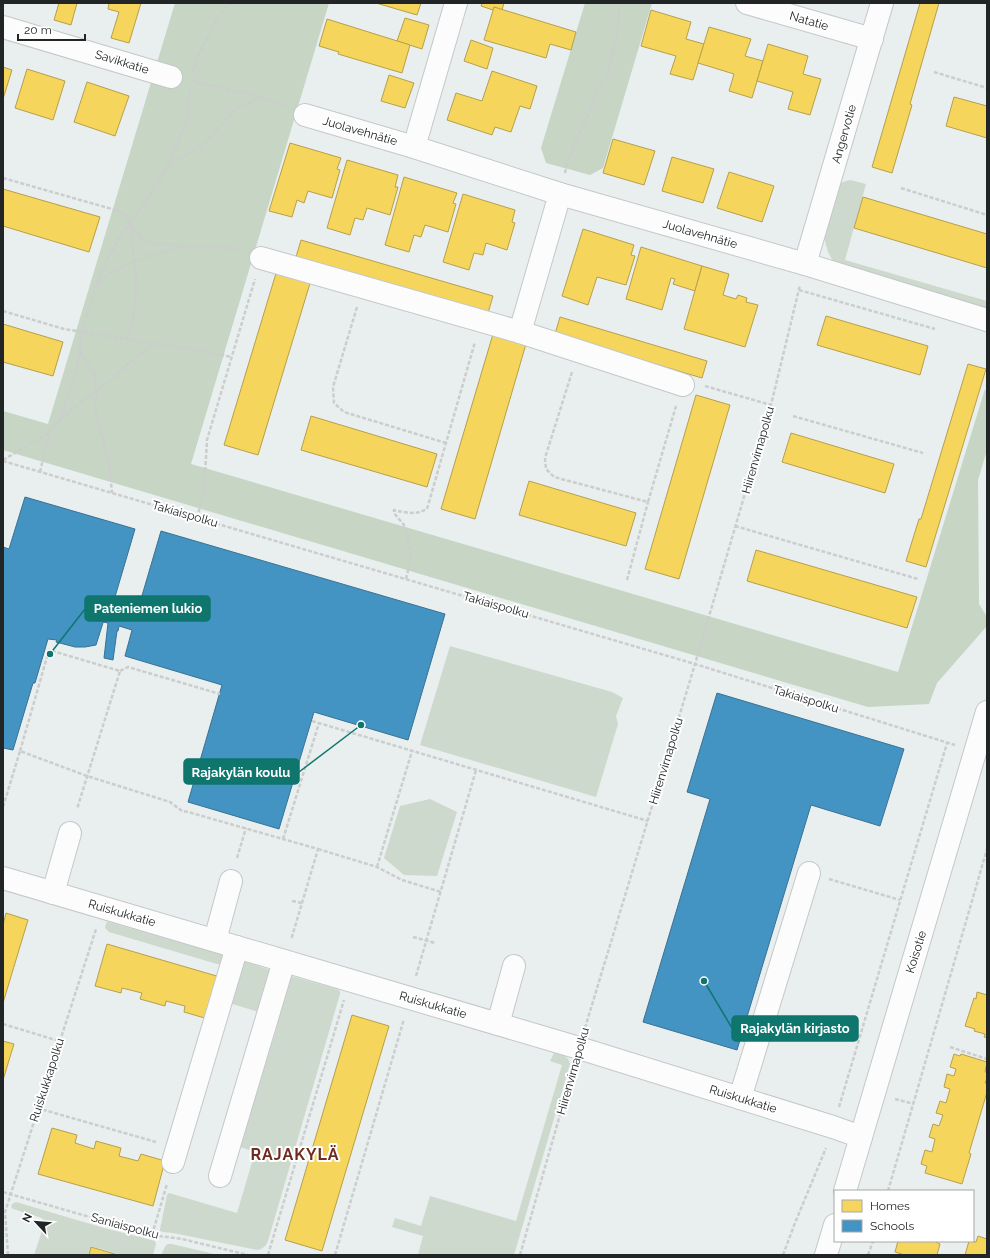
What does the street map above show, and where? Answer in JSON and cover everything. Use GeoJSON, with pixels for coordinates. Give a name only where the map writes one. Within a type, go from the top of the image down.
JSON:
{"type":"FeatureCollection","features":[{"type":"Feature","properties":{"kind":"street"},"geometry":{"type":"LineString","coordinates":[[414,147],[456,3]]}},
{"type":"Feature","properties":{"kind":"street","name":"Natatie"},"geometry":{"type":"LineString","coordinates":[[747,3],[872,39]]}},
{"type":"Feature","properties":{"kind":"street","name":"Angervotie"},"geometry":{"type":"LineString","coordinates":[[805,264],[882,3]]}},
{"type":"Feature","properties":{"kind":"street","name":"Savikkatie"},"geometry":{"type":"LineString","coordinates":[[3,26],[181,79]]}},
{"type":"Feature","properties":{"kind":"street","name":"Juolavehnätie"},"geometry":{"type":"LineString","coordinates":[[306,115],[414,147],[560,194],[805,264],[987,320]]}},
{"type":"Feature","properties":{"kind":"street"},"geometry":{"type":"LineString","coordinates":[[520,332],[560,194]]}},
{"type":"Feature","properties":{"kind":"street"},"geometry":{"type":"LineString","coordinates":[[261,258],[520,332],[683,385]]}},
{"type":"Feature","properties":{"kind":"street","name":"Koisotie"},"geometry":{"type":"LineString","coordinates":[[845,1190],[987,712]]}},
{"type":"Feature","properties":{"kind":"street"},"geometry":{"type":"LineString","coordinates":[[53,893],[70,833]]}},
{"type":"Feature","properties":{"kind":"street"},"geometry":{"type":"LineString","coordinates":[[740,1098],[809,872]]}},
{"type":"Feature","properties":{"kind":"street"},"geometry":{"type":"LineString","coordinates":[[215,940],[231,881]]}},
{"type":"Feature","properties":{"kind":"street","name":"Ruiskukkatie"},"geometry":{"type":"LineString","coordinates":[[4,882],[53,893],[237,947],[286,954],[350,980],[579,1048],[861,1137]]}},
{"type":"Feature","properties":{"kind":"street"},"geometry":{"type":"LineString","coordinates":[[175,1155],[237,947]]}},
{"type":"Feature","properties":{"kind":"street"},"geometry":{"type":"LineString","coordinates":[[220,1176],[286,954]]}},
{"type":"Feature","properties":{"kind":"street"},"geometry":{"type":"LineString","coordinates":[[498,1024],[514,966]]}},
{"type":"Feature","properties":{"kind":"street"},"geometry":{"type":"LineString","coordinates":[[826,1255],[834,1228]]}},
{"type":"Feature","properties":{"kind":"path"},"geometry":{"type":"LineString","coordinates":[[193,74],[197,58],[220,13],[230,3]]}},
{"type":"Feature","properties":{"kind":"path"},"geometry":{"type":"LineString","coordinates":[[560,194],[568,160],[596,92],[607,75],[617,35],[619,15],[618,3]]}},
{"type":"Feature","properties":{"kind":"path"},"geometry":{"type":"LineString","coordinates":[[934,72],[987,88]]}},
{"type":"Feature","properties":{"kind":"path"},"geometry":{"type":"LineString","coordinates":[[59,421],[77,369],[82,332],[95,288],[106,262],[118,240],[154,190],[171,158],[186,121],[181,79],[262,96],[306,115]]}},
{"type":"Feature","properties":{"kind":"path"},"geometry":{"type":"LineString","coordinates":[[164,170],[204,143],[234,110],[262,96]]}},
{"type":"Feature","properties":{"kind":"path"},"geometry":{"type":"LineString","coordinates":[[3,178],[119,211],[127,216],[142,240],[150,244],[234,248],[261,258],[207,440],[204,492],[197,518]]}},
{"type":"Feature","properties":{"kind":"path"},"geometry":{"type":"LineString","coordinates":[[901,188],[987,215]]}},
{"type":"Feature","properties":{"kind":"path"},"geometry":{"type":"LineString","coordinates":[[128,340],[134,312],[136,282],[130,223]]}},
{"type":"Feature","properties":{"kind":"path"},"geometry":{"type":"LineString","coordinates":[[95,288],[106,276],[133,262],[153,254],[186,246]]}},
{"type":"Feature","properties":{"kind":"path","name":"Hiirenvirnapolku"},"geometry":{"type":"LineString","coordinates":[[520,1255],[579,1048],[695,664],[771,405],[805,264]]}},
{"type":"Feature","properties":{"kind":"path"},"geometry":{"type":"LineString","coordinates":[[362,287],[333,387],[334,403],[344,412],[446,443]]}},
{"type":"Feature","properties":{"kind":"path"},"geometry":{"type":"LineString","coordinates":[[799,290],[935,330]]}},
{"type":"Feature","properties":{"kind":"path"},"geometry":{"type":"LineString","coordinates":[[3,311],[64,329],[232,357]]}},
{"type":"Feature","properties":{"kind":"path"},"geometry":{"type":"LineString","coordinates":[[406,579],[411,558],[408,539],[404,525],[394,513],[394,510],[408,514],[420,513],[428,509],[481,321]]}},
{"type":"Feature","properties":{"kind":"path"},"geometry":{"type":"LineString","coordinates":[[3,460],[49,433],[59,421],[78,404],[110,380],[136,357],[156,344]]}},
{"type":"Feature","properties":{"kind":"path"},"geometry":{"type":"LineString","coordinates":[[579,351],[546,458],[546,469],[554,477],[648,502]]}},
{"type":"Feature","properties":{"kind":"path"},"geometry":{"type":"LineString","coordinates":[[80,352],[94,373],[96,391],[95,412],[109,462],[112,493]]}},
{"type":"Feature","properties":{"kind":"path"},"geometry":{"type":"LineString","coordinates":[[627,580],[648,502],[683,385],[696,383],[771,405]]}},
{"type":"Feature","properties":{"kind":"path"},"geometry":{"type":"LineString","coordinates":[[793,416],[923,453]]}},
{"type":"Feature","properties":{"kind":"path"},"geometry":{"type":"LineString","coordinates":[[40,472],[49,433]]}},
{"type":"Feature","properties":{"kind":"path","name":"Takiaispolku"},"geometry":{"type":"LineString","coordinates":[[3,460],[695,664],[976,751]]}},
{"type":"Feature","properties":{"kind":"path"},"geometry":{"type":"LineString","coordinates":[[735,526],[918,579]]}},
{"type":"Feature","properties":{"kind":"path"},"geometry":{"type":"LineString","coordinates":[[3,807],[49,650],[120,671],[128,667],[220,694]]}},
{"type":"Feature","properties":{"kind":"path"},"geometry":{"type":"LineString","coordinates":[[77,809],[120,671]]}},
{"type":"Feature","properties":{"kind":"path"},"geometry":{"type":"LineString","coordinates":[[312,721],[648,820]]}},
{"type":"Feature","properties":{"kind":"path"},"geometry":{"type":"LineString","coordinates":[[284,839],[319,723]]}},
{"type":"Feature","properties":{"kind":"path"},"geometry":{"type":"LineString","coordinates":[[784,1255],[795,1223],[824,1154],[833,1127],[947,743]]}},
{"type":"Feature","properties":{"kind":"path"},"geometry":{"type":"LineString","coordinates":[[20,751],[87,776],[170,802],[182,811],[246,828],[377,867],[402,880],[441,892]]}},
{"type":"Feature","properties":{"kind":"path"},"geometry":{"type":"LineString","coordinates":[[377,867],[412,751]]}},
{"type":"Feature","properties":{"kind":"path"},"geometry":{"type":"LineString","coordinates":[[416,976],[476,770]]}},
{"type":"Feature","properties":{"kind":"path"},"geometry":{"type":"LineString","coordinates":[[237,858],[246,828]]}},
{"type":"Feature","properties":{"kind":"path"},"geometry":{"type":"LineString","coordinates":[[286,954],[318,849]]}},
{"type":"Feature","properties":{"kind":"path"},"geometry":{"type":"LineString","coordinates":[[888,1190],[987,849]]}},
{"type":"Feature","properties":{"kind":"path"},"geometry":{"type":"LineString","coordinates":[[809,872],[900,900]]}},
{"type":"Feature","properties":{"kind":"path"},"geometry":{"type":"LineString","coordinates":[[292,901],[302,903]]}},
{"type":"Feature","properties":{"kind":"path","name":"Ruiskukkapolku"},"geometry":{"type":"LineString","coordinates":[[8,1255],[4,1212],[103,908]]}},
{"type":"Feature","properties":{"kind":"path"},"geometry":{"type":"LineString","coordinates":[[413,937],[435,943]]}},
{"type":"Feature","properties":{"kind":"path"},"geometry":{"type":"LineString","coordinates":[[268,1255],[350,980]]}},
{"type":"Feature","properties":{"kind":"path"},"geometry":{"type":"LineString","coordinates":[[335,1255],[410,998]]}},
{"type":"Feature","properties":{"kind":"path"},"geometry":{"type":"LineString","coordinates":[[3,1024],[59,1041]]}},
{"type":"Feature","properties":{"kind":"path"},"geometry":{"type":"LineString","coordinates":[[950,1047],[987,1059]]}},
{"type":"Feature","properties":{"kind":"path"},"geometry":{"type":"LineString","coordinates":[[37,1108],[175,1155],[152,1235]]}},
{"type":"Feature","properties":{"kind":"path","name":"Saniaispolku"},"geometry":{"type":"LineString","coordinates":[[3,1192],[152,1235],[182,1240],[248,1255]]}},
{"type":"Feature","properties":{"kind":"path"},"geometry":{"type":"LineString","coordinates":[[868,1255],[873,1242]]}},
{"type":"Feature","properties":{"kind":"shaded area"},"geometry":{"type":"Polygon","coordinates":[[[850,180],[866,184],[845,260],[987,301],[987,308],[839,265],[833,261],[828,252],[824,238],[839,184],[850,180]]]}},
{"type":"Feature","properties":{"kind":"shaded area"},"geometry":{"type":"Polygon","coordinates":[[[450,646],[612,692],[623,698],[616,716],[618,724],[596,797],[420,745],[450,646]]]}},
{"type":"Feature","properties":{"kind":"shaded area"},"geometry":{"type":"Polygon","coordinates":[[[430,799],[457,812],[437,876],[404,875],[384,858],[400,806],[430,799]]]}},
{"type":"Feature","properties":{"kind":"shaded area"},"geometry":{"type":"Polygon","coordinates":[[[107,922],[224,955],[223,964],[217,964],[109,932],[105,928],[107,922]]]}},
{"type":"Feature","properties":{"kind":"shaded area"},"geometry":{"type":"Polygon","coordinates":[[[239,959],[270,970],[262,1013],[226,1002],[239,959]]]}},
{"type":"Feature","properties":{"kind":"shaded area"},"geometry":{"type":"Polygon","coordinates":[[[291,976],[337,989],[340,991],[340,994],[267,1243],[263,1248],[257,1250],[160,1231],[167,1195],[169,1193],[237,1213],[255,1152],[240,1147],[277,1027],[276,1017],[291,976]]]}},
{"type":"Feature","properties":{"kind":"shaded area"},"geometry":{"type":"Polygon","coordinates":[[[554,1053],[566,1057],[570,1064],[514,1255],[418,1255],[423,1236],[392,1227],[395,1218],[421,1226],[430,1196],[516,1221],[562,1065],[550,1061],[554,1053]]]}},
{"type":"Feature","properties":{"kind":"shaded area"},"geometry":{"type":"Polygon","coordinates":[[[16,1202],[104,1228],[155,1241],[156,1244],[153,1255],[121,1255],[91,1246],[88,1255],[34,1255],[45,1222],[42,1218],[13,1209],[11,1207],[12,1204],[16,1202]]]}},
{"type":"Feature","properties":{"kind":"shaded area"},"geometry":{"type":"Polygon","coordinates":[[[168,1244],[172,1244],[218,1255],[161,1255],[168,1244]]]}},
{"type":"Feature","properties":{"kind":"green space"},"geometry":{"type":"Polygon","coordinates":[[[175,3],[329,3],[191,464],[898,672],[985,389],[987,392],[987,450],[978,480],[979,604],[987,617],[987,626],[937,683],[929,704],[868,707],[3,450],[3,411],[48,424],[175,3]]]}},
{"type":"Feature","properties":{"kind":"green space"},"geometry":{"type":"Polygon","coordinates":[[[585,3],[652,3],[603,168],[590,175],[546,163],[541,148],[585,3]]]}},
{"type":"Feature","properties":{"kind":"building: Homes"},"geometry":{"type":"Polygon","coordinates":[[[59,3],[77,3],[71,25],[54,20],[59,3]]]}},
{"type":"Feature","properties":{"kind":"building: Homes"},"geometry":{"type":"Polygon","coordinates":[[[109,3],[141,3],[129,43],[111,38],[119,12],[108,9],[109,3]]]}},
{"type":"Feature","properties":{"kind":"building: Homes"},"geometry":{"type":"Polygon","coordinates":[[[376,3],[421,3],[417,15],[376,3]]]}},
{"type":"Feature","properties":{"kind":"building: Homes"},"geometry":{"type":"Polygon","coordinates":[[[482,3],[504,3],[502,10],[494,7],[493,10],[481,6],[482,3]]]}},
{"type":"Feature","properties":{"kind":"building: Homes"},"geometry":{"type":"Polygon","coordinates":[[[920,3],[939,3],[892,173],[872,167],[920,3]]]}},
{"type":"Feature","properties":{"kind":"building: Homes"},"geometry":{"type":"Polygon","coordinates":[[[494,7],[576,32],[571,50],[550,44],[546,58],[484,40],[494,7]]]}},
{"type":"Feature","properties":{"kind":"building: Homes"},"geometry":{"type":"Polygon","coordinates":[[[651,10],[691,22],[686,39],[704,44],[693,80],[670,74],[676,56],[641,46],[651,10]]]}},
{"type":"Feature","properties":{"kind":"building: Homes"},"geometry":{"type":"Polygon","coordinates":[[[405,18],[429,25],[422,49],[397,41],[405,18]]]}},
{"type":"Feature","properties":{"kind":"building: Homes"},"geometry":{"type":"Polygon","coordinates":[[[327,19],[410,45],[402,73],[338,54],[339,52],[319,46],[327,19]]]}},
{"type":"Feature","properties":{"kind":"building: Homes"},"geometry":{"type":"Polygon","coordinates":[[[709,27],[751,39],[745,56],[763,61],[752,98],[729,91],[734,74],[698,63],[709,27]]]}},
{"type":"Feature","properties":{"kind":"building: Homes"},"geometry":{"type":"Polygon","coordinates":[[[471,40],[493,48],[487,69],[464,61],[471,40]]]}},
{"type":"Feature","properties":{"kind":"building: Homes"},"geometry":{"type":"Polygon","coordinates":[[[768,44],[808,56],[803,74],[821,79],[810,115],[788,109],[793,92],[757,81],[768,44]]]}},
{"type":"Feature","properties":{"kind":"building: Homes"},"geometry":{"type":"Polygon","coordinates":[[[3,67],[12,70],[3,99],[3,67]]]}},
{"type":"Feature","properties":{"kind":"building: Homes"},"geometry":{"type":"Polygon","coordinates":[[[27,69],[65,81],[53,120],[15,108],[27,69]]]}},
{"type":"Feature","properties":{"kind":"building: Homes"},"geometry":{"type":"Polygon","coordinates":[[[492,71],[537,86],[530,109],[520,106],[511,132],[495,127],[492,135],[447,120],[456,93],[482,101],[492,71]]]}},
{"type":"Feature","properties":{"kind":"building: Homes"},"geometry":{"type":"Polygon","coordinates":[[[389,75],[414,83],[405,108],[381,101],[389,75]]]}},
{"type":"Feature","properties":{"kind":"building: Homes"},"geometry":{"type":"Polygon","coordinates":[[[87,82],[129,96],[115,136],[74,122],[87,82]]]}},
{"type":"Feature","properties":{"kind":"building: Homes"},"geometry":{"type":"Polygon","coordinates":[[[954,97],[987,106],[987,138],[946,126],[954,97]]]}},
{"type":"Feature","properties":{"kind":"building: Homes"},"geometry":{"type":"Polygon","coordinates":[[[613,139],[655,151],[644,185],[603,173],[613,139]]]}},
{"type":"Feature","properties":{"kind":"building: Homes"},"geometry":{"type":"Polygon","coordinates":[[[290,143],[341,158],[337,169],[340,170],[332,198],[308,191],[304,203],[297,200],[292,217],[269,211],[290,143]]]}},
{"type":"Feature","properties":{"kind":"building: Homes"},"geometry":{"type":"Polygon","coordinates":[[[672,157],[714,169],[703,203],[662,191],[672,157]]]}},
{"type":"Feature","properties":{"kind":"building: Homes"},"geometry":{"type":"Polygon","coordinates":[[[347,160],[398,175],[395,187],[398,187],[390,215],[367,208],[363,220],[355,218],[350,235],[327,228],[347,160]]]}},
{"type":"Feature","properties":{"kind":"building: Homes"},"geometry":{"type":"Polygon","coordinates":[[[729,172],[774,186],[762,222],[717,208],[729,172]]]}},
{"type":"Feature","properties":{"kind":"building: Homes"},"geometry":{"type":"Polygon","coordinates":[[[404,177],[457,193],[453,203],[456,204],[448,232],[425,225],[421,237],[414,235],[409,252],[385,245],[404,177]]]}},
{"type":"Feature","properties":{"kind":"building: Homes"},"geometry":{"type":"Polygon","coordinates":[[[3,189],[100,217],[89,252],[3,226],[3,189]]]}},
{"type":"Feature","properties":{"kind":"building: Homes"},"geometry":{"type":"Polygon","coordinates":[[[463,194],[515,210],[512,222],[515,223],[507,250],[486,243],[483,255],[474,253],[469,270],[443,262],[463,194]]]}},
{"type":"Feature","properties":{"kind":"building: Homes"},"geometry":{"type":"Polygon","coordinates":[[[863,197],[987,234],[987,268],[854,228],[863,197]]]}},
{"type":"Feature","properties":{"kind":"building: Homes"},"geometry":{"type":"Polygon","coordinates":[[[583,229],[634,245],[631,255],[635,256],[626,285],[597,277],[588,305],[562,296],[583,229]]]}},
{"type":"Feature","properties":{"kind":"building: Homes"},"geometry":{"type":"Polygon","coordinates":[[[301,240],[493,296],[488,313],[296,257],[301,240]]]}},
{"type":"Feature","properties":{"kind":"building: Homes"},"geometry":{"type":"Polygon","coordinates":[[[641,247],[702,266],[695,291],[673,284],[675,279],[671,278],[662,310],[626,299],[641,247]]]}},
{"type":"Feature","properties":{"kind":"building: Homes"},"geometry":{"type":"Polygon","coordinates":[[[702,266],[729,274],[723,295],[736,299],[738,295],[747,298],[746,302],[758,305],[745,347],[684,329],[702,266]]]}},
{"type":"Feature","properties":{"kind":"building: Homes"},"geometry":{"type":"Polygon","coordinates":[[[277,270],[311,280],[258,455],[224,445],[277,270]]]}},
{"type":"Feature","properties":{"kind":"building: Homes"},"geometry":{"type":"Polygon","coordinates":[[[826,316],[928,346],[920,375],[817,345],[826,316]]]}},
{"type":"Feature","properties":{"kind":"building: Homes"},"geometry":{"type":"Polygon","coordinates":[[[560,317],[707,361],[702,378],[555,334],[560,317]]]}},
{"type":"Feature","properties":{"kind":"building: Homes"},"geometry":{"type":"Polygon","coordinates":[[[3,324],[63,342],[53,376],[3,362],[3,324]]]}},
{"type":"Feature","properties":{"kind":"building: Homes"},"geometry":{"type":"Polygon","coordinates":[[[493,334],[526,344],[475,519],[441,509],[493,334]]]}},
{"type":"Feature","properties":{"kind":"building: Homes"},"geometry":{"type":"Polygon","coordinates":[[[968,364],[986,369],[926,567],[906,561],[919,519],[921,519],[968,364]]]}},
{"type":"Feature","properties":{"kind":"building: Homes"},"geometry":{"type":"Polygon","coordinates":[[[696,395],[730,405],[679,579],[645,569],[696,395]]]}},
{"type":"Feature","properties":{"kind":"building: Homes"},"geometry":{"type":"Polygon","coordinates":[[[311,416],[437,454],[427,487],[301,450],[311,416]]]}},
{"type":"Feature","properties":{"kind":"building: Homes"},"geometry":{"type":"Polygon","coordinates":[[[791,433],[894,464],[885,493],[782,462],[791,433]]]}},
{"type":"Feature","properties":{"kind":"building: Homes"},"geometry":{"type":"Polygon","coordinates":[[[529,481],[636,513],[626,546],[519,515],[529,481]]]}},
{"type":"Feature","properties":{"kind":"building: Homes"},"geometry":{"type":"Polygon","coordinates":[[[756,550],[917,597],[907,628],[747,581],[756,550]]]}},
{"type":"Feature","properties":{"kind":"building: Homes"},"geometry":{"type":"Polygon","coordinates":[[[6,913],[28,920],[3,1003],[3,925],[6,913]]]}},
{"type":"Feature","properties":{"kind":"building: Homes"},"geometry":{"type":"Polygon","coordinates":[[[107,944],[220,977],[208,1019],[184,1012],[185,1006],[166,1001],[165,1006],[140,999],[142,993],[122,988],[121,993],[95,986],[107,944]]]}},
{"type":"Feature","properties":{"kind":"building: Homes"},"geometry":{"type":"Polygon","coordinates":[[[977,992],[987,995],[987,1038],[984,1037],[985,1034],[974,1031],[975,1029],[965,1026],[974,998],[976,999],[977,992]]]}},
{"type":"Feature","properties":{"kind":"building: Homes"},"geometry":{"type":"Polygon","coordinates":[[[352,1015],[389,1026],[322,1251],[285,1240],[352,1015]]]}},
{"type":"Feature","properties":{"kind":"building: Homes"},"geometry":{"type":"Polygon","coordinates":[[[3,1041],[14,1044],[3,1080],[3,1041]]]}},
{"type":"Feature","properties":{"kind":"building: Homes"},"geometry":{"type":"Polygon","coordinates":[[[954,1054],[960,1056],[961,1054],[987,1062],[985,1072],[987,1072],[987,1078],[985,1083],[987,1084],[987,1092],[969,1153],[971,1154],[962,1184],[925,1173],[927,1166],[921,1164],[925,1150],[932,1152],[935,1139],[929,1137],[933,1124],[939,1126],[943,1115],[936,1113],[940,1101],[946,1103],[950,1089],[944,1087],[947,1074],[954,1076],[956,1069],[950,1067],[954,1054]]]}},
{"type":"Feature","properties":{"kind":"building: Homes"},"geometry":{"type":"Polygon","coordinates":[[[52,1128],[77,1135],[75,1143],[94,1149],[96,1141],[121,1148],[119,1156],[138,1161],[141,1154],[165,1161],[153,1206],[38,1174],[52,1128]]]}},
{"type":"Feature","properties":{"kind":"building: Homes"},"geometry":{"type":"Polygon","coordinates":[[[978,1236],[987,1239],[987,1255],[965,1255],[969,1242],[976,1242],[978,1236]]]}},
{"type":"Feature","properties":{"kind":"building: Homes"},"geometry":{"type":"Polygon","coordinates":[[[898,1242],[936,1242],[940,1244],[937,1255],[901,1255],[902,1254],[895,1252],[898,1242]]]}},
{"type":"Feature","properties":{"kind":"building: Homes"},"geometry":{"type":"Polygon","coordinates":[[[91,1247],[118,1255],[89,1255],[91,1247]]]}},
{"type":"Feature","properties":{"kind":"building: Schools"},"geometry":{"type":"Polygon","coordinates":[[[25,497],[135,529],[112,607],[108,607],[96,645],[75,647],[56,642],[57,640],[48,639],[13,750],[3,748],[3,547],[9,549],[25,497]]]}},
{"type":"Feature","properties":{"kind":"building: Schools"},"geometry":{"type":"Polygon","coordinates":[[[161,531],[445,614],[408,740],[314,712],[279,829],[188,802],[222,685],[125,656],[132,630],[119,626],[113,660],[104,658],[108,623],[103,622],[108,607],[118,607],[136,616],[161,531]]]}},
{"type":"Feature","properties":{"kind":"building: Schools"},"geometry":{"type":"Polygon","coordinates":[[[717,693],[904,749],[880,826],[811,805],[737,1050],[643,1022],[710,799],[687,792],[717,693]]]}},
{"type":"Feature","properties":{"kind":"place","name":"Pateniemen lukio"},"geometry":{"type":"Point","coordinates":[50,654]}},
{"type":"Feature","properties":{"kind":"place","name":"Rajakylän koulu"},"geometry":{"type":"Point","coordinates":[361,725]}},
{"type":"Feature","properties":{"kind":"place","name":"Rajakylän kirjasto"},"geometry":{"type":"Point","coordinates":[704,981]}},
{"type":"Feature","properties":{"kind":"district","name":"RAJAKYLÄ"},"geometry":{"type":"Point","coordinates":[295,1154]}}]}
